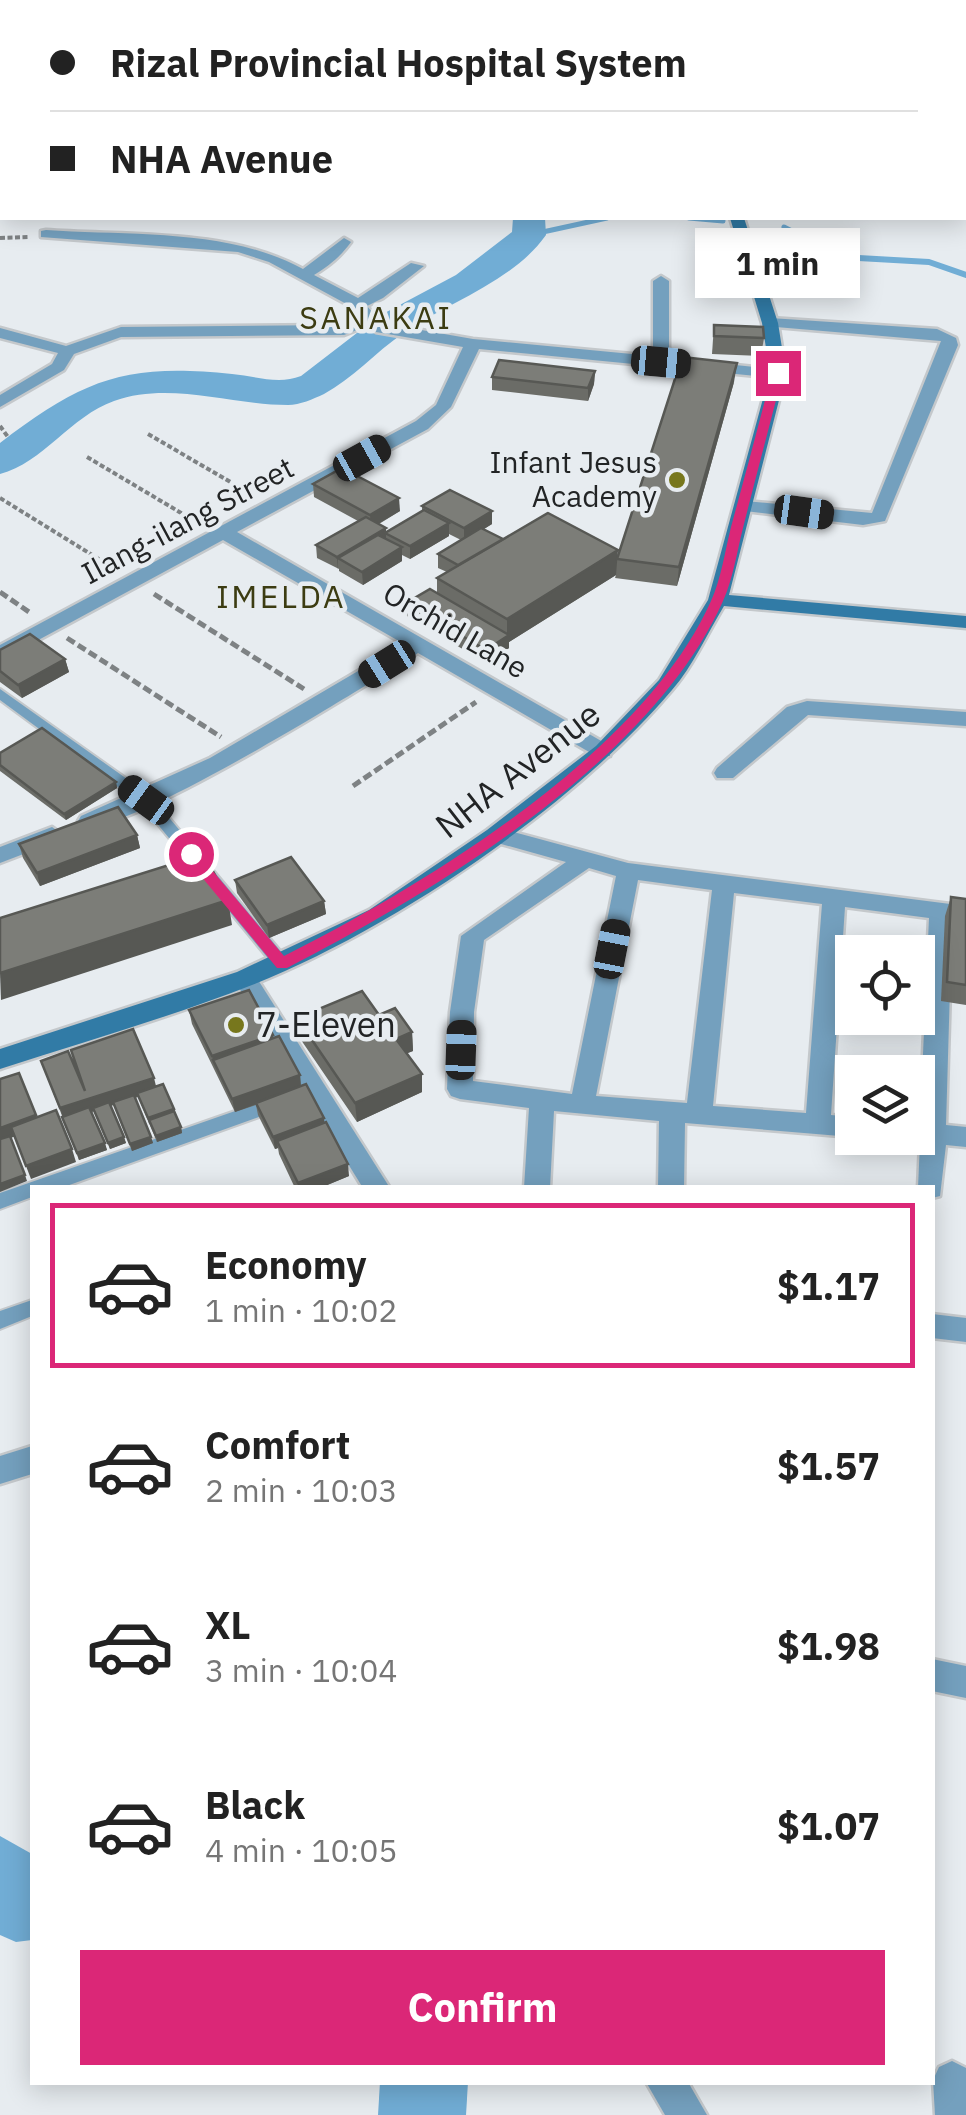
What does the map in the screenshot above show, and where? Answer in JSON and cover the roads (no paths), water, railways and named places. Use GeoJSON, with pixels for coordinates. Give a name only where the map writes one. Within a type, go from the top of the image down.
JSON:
{"type":"FeatureCollection","features":[{"type":"Feature","properties":{"kind":"street"},"geometry":{"type":"LineString","coordinates":[[86,235],[94,220]]}},
{"type":"Feature","properties":{"kind":"street","name":"NHA Avenue"},"geometry":{"type":"LineString","coordinates":[[0,1059],[282,964],[376,916],[495,835],[603,751],[667,684],[718,600],[778,373],[770,322],[739,220]]}},
{"type":"Feature","properties":{"kind":"street"},"geometry":{"type":"LineString","coordinates":[[46,234],[239,248],[274,259],[357,304],[372,324]]}},
{"type":"Feature","properties":{"kind":"street"},"geometry":{"type":"LineString","coordinates":[[302,276],[331,258],[344,242]]}},
{"type":"Feature","properties":{"kind":"street"},"geometry":{"type":"LineString","coordinates":[[357,304],[416,266]]}},
{"type":"Feature","properties":{"kind":"street"},"geometry":{"type":"LineString","coordinates":[[661,362],[662,281]]}},
{"type":"Feature","properties":{"kind":"street"},"geometry":{"type":"LineString","coordinates":[[745,506],[863,520],[879,517],[950,345],[948,338],[937,334],[770,322]]}},
{"type":"Feature","properties":{"kind":"street"},"geometry":{"type":"LineString","coordinates":[[0,402],[58,368],[68,351],[89,340],[121,332],[344,330],[372,324],[472,344],[778,373]]}},
{"type":"Feature","properties":{"kind":"street"},"geometry":{"type":"LineString","coordinates":[[0,332],[68,351]]}},
{"type":"Feature","properties":{"kind":"street","name":"Ilang-ilang Street"},"geometry":{"type":"LineString","coordinates":[[0,653],[422,424],[443,407],[472,344]]}},
{"type":"Feature","properties":{"kind":"street"},"geometry":{"type":"LineString","coordinates":[[0,382],[24,390]]}},
{"type":"Feature","properties":{"kind":"street","name":"Orchid Lane"},"geometry":{"type":"LineString","coordinates":[[222,534],[603,751]]}},
{"type":"Feature","properties":{"kind":"street"},"geometry":{"type":"LineString","coordinates":[[718,600],[966,622]]}},
{"type":"Feature","properties":{"kind":"street"},"geometry":{"type":"LineString","coordinates":[[0,854],[146,800],[244,752],[418,644]]}},
{"type":"Feature","properties":{"kind":"street"},"geometry":{"type":"LineString","coordinates":[[725,774],[794,712],[807,708],[966,719]]}},
{"type":"Feature","properties":{"kind":"street"},"geometry":{"type":"LineString","coordinates":[[495,835],[628,871],[954,912],[935,1062]]}},
{"type":"Feature","properties":{"kind":"street"},"geometry":{"type":"LineString","coordinates":[[585,860],[473,936],[462,1012],[460,1088],[582,1106],[835,1126]]}},
{"type":"Feature","properties":{"kind":"street"},"geometry":{"type":"LineString","coordinates":[[582,1106],[628,871]]}},
{"type":"Feature","properties":{"kind":"street"},"geometry":{"type":"LineString","coordinates":[[672,1185],[724,883]]}},
{"type":"Feature","properties":{"kind":"street"},"geometry":{"type":"LineString","coordinates":[[818,1124],[834,897]]}},
{"type":"Feature","properties":{"kind":"street"},"geometry":{"type":"LineString","coordinates":[[245,978],[372,1185]]}},
{"type":"Feature","properties":{"kind":"street"},"geometry":{"type":"LineString","coordinates":[[537,1185],[542,1099]]}},
{"type":"Feature","properties":{"kind":"street"},"geometry":{"type":"LineString","coordinates":[[935,1134],[966,1137]]}},
{"type":"Feature","properties":{"kind":"street"},"geometry":{"type":"LineString","coordinates":[[928,1155],[931,1185]]}},
{"type":"Feature","properties":{"kind":"street"},"geometry":{"type":"LineString","coordinates":[[935,1326],[966,1330]]}},
{"type":"Feature","properties":{"kind":"street"},"geometry":{"type":"LineString","coordinates":[[0,1470],[30,1461]]}},
{"type":"Feature","properties":{"kind":"street"},"geometry":{"type":"LineString","coordinates":[[935,1676],[966,1682]]}},
{"type":"Feature","properties":{"kind":"street"},"geometry":{"type":"LineString","coordinates":[[667,2085],[688,2115]]}},
{"type":"Feature","properties":{"kind":"lane"},"geometry":{"type":"LineString","coordinates":[[0,693],[146,800],[282,964]]}},
{"type":"Feature","properties":{"kind":"lane"},"geometry":{"type":"LineString","coordinates":[[44,1185],[315,1090]]}},
{"type":"Feature","properties":{"kind":"lane"},"geometry":{"type":"LineString","coordinates":[[0,1201],[30,1190]]}},
{"type":"Feature","properties":{"kind":"lane"},"geometry":{"type":"LineString","coordinates":[[0,1320],[30,1309]]}},
{"type":"Feature","properties":{"kind":"waterway"},"geometry":{"type":"LineString","coordinates":[[0,462],[62,414],[99,393],[141,383],[230,385],[290,394],[314,384],[392,324],[468,282],[529,235],[529,220]]}},
{"type":"Feature","properties":{"kind":"waterway"},"geometry":{"type":"LineString","coordinates":[[529,235],[598,220]]}},
{"type":"Feature","properties":{"kind":"waterway"},"geometry":{"type":"LineString","coordinates":[[712,220],[723,221]]}},
{"type":"Feature","properties":{"kind":"waterway"},"geometry":{"type":"LineString","coordinates":[[784,227],[829,250]]}},
{"type":"Feature","properties":{"kind":"waterway"},"geometry":{"type":"LineString","coordinates":[[824,248],[841,257],[929,262],[966,275]]}},
{"type":"Feature","properties":{"kind":"waterway"},"geometry":{"type":"LineString","coordinates":[[0,1877],[16,1901],[30,1899]]}},
{"type":"Feature","properties":{"kind":"waterway"},"geometry":{"type":"LineString","coordinates":[[422,2115],[424,2085]]}},
{"type":"Feature","properties":{"kind":"place","name":"Infant Jesus Academy"},"geometry":{"type":"Point","coordinates":[677,480]}},
{"type":"Feature","properties":{"kind":"place","name":"7-Eleven"},"geometry":{"type":"Point","coordinates":[236,1025]}},
{"type":"Feature","properties":{"kind":"district","name":"SANAKAI"},"geometry":{"type":"Point","coordinates":[376,318]}},
{"type":"Feature","properties":{"kind":"district","name":"IMELDA"},"geometry":{"type":"Point","coordinates":[281,597]}}]}
